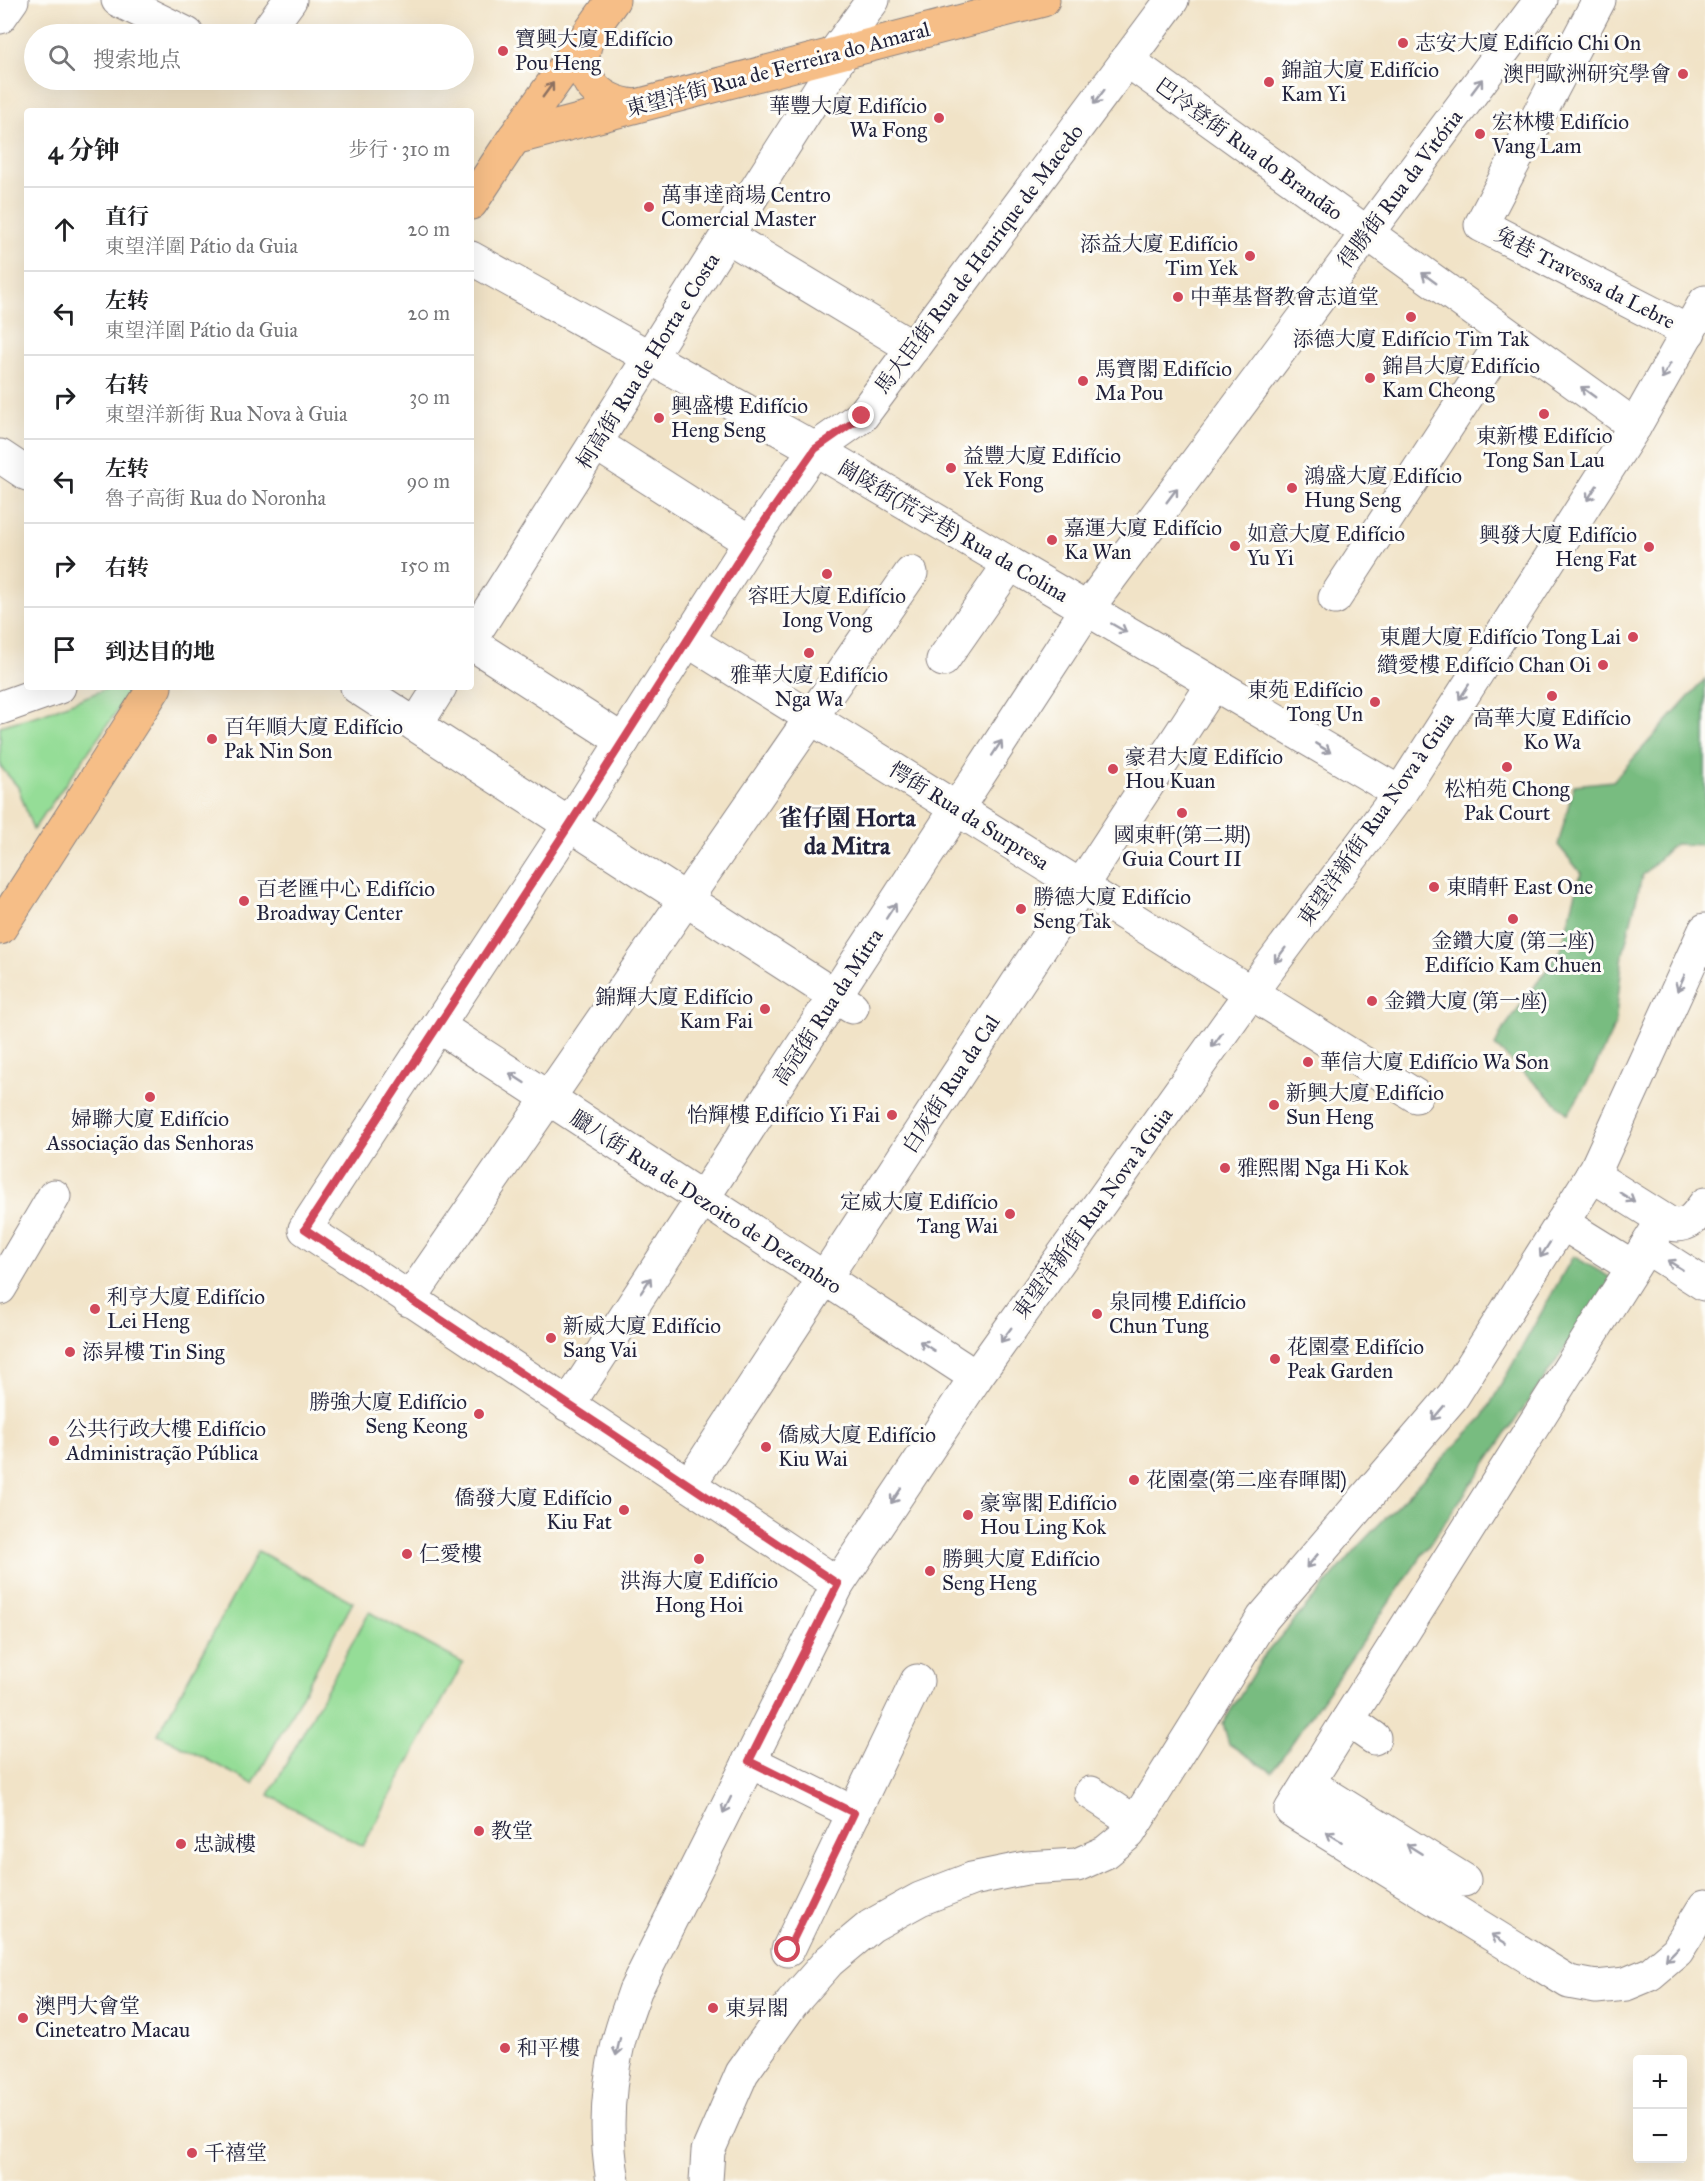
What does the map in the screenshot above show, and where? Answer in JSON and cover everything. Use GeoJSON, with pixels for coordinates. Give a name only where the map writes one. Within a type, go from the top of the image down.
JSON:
{"type":"FeatureCollection","features":[{"type":"Feature","properties":{"kind":"main road"},"geometry":{"type":"LineString","coordinates":[[474,198],[514,138],[613,0]]}},
{"type":"Feature","properties":{"kind":"main road","name":"東望洋街 Rua de Ferreira do Amaral"},"geometry":{"type":"LineString","coordinates":[[514,138],[1042,0]]}},
{"type":"Feature","properties":{"kind":"main road"},"geometry":{"type":"LineString","coordinates":[[592,30],[585,43],[582,59],[593,88],[605,98],[620,104],[635,106]]}},
{"type":"Feature","properties":{"kind":"main road"},"geometry":{"type":"LineString","coordinates":[[0,928],[153,690]]}},
{"type":"Feature","properties":{"kind":"main road"},"geometry":{"type":"LineString","coordinates":[[0,903],[97,776]]}},
{"type":"Feature","properties":{"kind":"street"},"geometry":{"type":"LineString","coordinates":[[0,17],[12,0]]}},
{"type":"Feature","properties":{"kind":"street"},"geometry":{"type":"LineString","coordinates":[[118,0],[167,24]]}},
{"type":"Feature","properties":{"kind":"street"},"geometry":{"type":"LineString","coordinates":[[272,24],[290,0]]}},
{"type":"Feature","properties":{"kind":"street","name":"柯高街 Rua de Horta e Costa"},"geometry":{"type":"LineString","coordinates":[[474,636],[873,0]]}},
{"type":"Feature","properties":{"kind":"street","name":"馬大臣街 Rua de Henrique de Macedo"},"geometry":{"type":"LineString","coordinates":[[410,1300],[305,1229],[570,824],[750,542],[815,449],[862,416],[1172,0]]}},
{"type":"Feature","properties":{"kind":"street","name":"得勝街 Rua da Vitória"},"geometry":{"type":"LineString","coordinates":[[1087,609],[1541,0]]}},
{"type":"Feature","properties":{"kind":"street","name":"兔巷 Travessa da Lebre"},"geometry":{"type":"LineString","coordinates":[[1599,0],[1481,225],[1689,332]]}},
{"type":"Feature","properties":{"kind":"street","name":"巴冷登街 Rua do Brandão"},"geometry":{"type":"LineString","coordinates":[[1127,60],[1635,426]]}},
{"type":"Feature","properties":{"kind":"street"},"geometry":{"type":"LineString","coordinates":[[727,236],[913,348]]}},
{"type":"Feature","properties":{"kind":"street","name":"崗陵街(荒字巷) Rua da Colina"},"geometry":{"type":"LineString","coordinates":[[474,260],[815,449],[1400,793]]}},
{"type":"Feature","properties":{"kind":"street","name":"東望洋新街 Rua Nova à Guia"},"geometry":{"type":"LineString","coordinates":[[613,2181],[608,2153],[609,2098],[618,2043],[635,1991],[838,1584],[976,1377],[1251,992],[1400,793],[1635,426],[1705,302]]}},
{"type":"Feature","properties":{"kind":"street"},"geometry":{"type":"LineString","coordinates":[[1335,598],[1500,347]]}},
{"type":"Feature","properties":{"kind":"street"},"geometry":{"type":"LineString","coordinates":[[595,443],[750,542]]}},
{"type":"Feature","properties":{"kind":"street"},"geometry":{"type":"LineString","coordinates":[[0,456],[24,472]]}},
{"type":"Feature","properties":{"kind":"street"},"geometry":{"type":"LineString","coordinates":[[942,660],[1010,564]]}},
{"type":"Feature","properties":{"kind":"street"},"geometry":{"type":"LineString","coordinates":[[838,1584],[410,1300],[911,573]]}},
{"type":"Feature","properties":{"kind":"street","name":"高冠街 Rua da Mitra"},"geometry":{"type":"LineString","coordinates":[[568,1405],[702,1199],[843,1001],[957,809],[1087,609]]}},
{"type":"Feature","properties":{"kind":"street","name":"愕街 Rua da Surpresa"},"geometry":{"type":"LineString","coordinates":[[687,640],[1416,1096]]}},
{"type":"Feature","properties":{"kind":"street"},"geometry":{"type":"LineString","coordinates":[[474,643],[623,741]]}},
{"type":"Feature","properties":{"kind":"street","name":"白灰街 Rua da Cal"},"geometry":{"type":"LineString","coordinates":[[689,1485],[1214,684]]}},
{"type":"Feature","properties":{"kind":"street"},"geometry":{"type":"LineString","coordinates":[[0,708],[50,690]]}},
{"type":"Feature","properties":{"kind":"street"},"geometry":{"type":"LineString","coordinates":[[362,690],[843,1001]]}},
{"type":"Feature","properties":{"kind":"street"},"geometry":{"type":"LineString","coordinates":[[416,725],[438,690]]}},
{"type":"Feature","properties":{"kind":"street"},"geometry":{"type":"LineString","coordinates":[[706,2181],[708,2151],[742,2073],[792,2003],[829,1961],[872,1926],[920,1899],[972,1879],[1026,1868],[1077,1864],[1106,1852],[1129,1833],[1263,1618],[1453,1396],[1592,1175],[1705,930]]}},
{"type":"Feature","properties":{"kind":"street","name":"臘八街 Rua de Dezoito de Dezembro"},"geometry":{"type":"LineString","coordinates":[[438,1026],[976,1377]]}},
{"type":"Feature","properties":{"kind":"street"},"geometry":{"type":"LineString","coordinates":[[1592,1175],[1690,1220],[1639,1257],[1361,1729],[1308,1783],[1291,1810],[1569,1982],[1596,1987],[1626,1984],[1650,1974],[1677,1951],[1705,1906]]}},
{"type":"Feature","properties":{"kind":"street"},"geometry":{"type":"LineString","coordinates":[[0,1288],[54,1196]]}},
{"type":"Feature","properties":{"kind":"street"},"geometry":{"type":"LineString","coordinates":[[1562,1223],[1704,1284]]}},
{"type":"Feature","properties":{"kind":"street"},"geometry":{"type":"LineString","coordinates":[[788,1950],[917,1681]]}},
{"type":"Feature","properties":{"kind":"street"},"geometry":{"type":"LineString","coordinates":[[749,1761],[854,1813]]}},
{"type":"Feature","properties":{"kind":"street"},"geometry":{"type":"LineString","coordinates":[[1308,1783],[1464,1880]]}},
{"type":"Feature","properties":{"kind":"street"},"geometry":{"type":"LineString","coordinates":[[1091,1793],[1135,1822]]}},
{"type":"Feature","properties":{"kind":"green space"},"geometry":{"type":"Polygon","coordinates":[[[1705,679],[1705,845],[1674,844],[1642,876],[1623,954],[1615,1025],[1590,1078],[1568,1114],[1495,1046],[1502,1031],[1561,950],[1581,873],[1558,845],[1574,785],[1613,781],[1705,679]]]}},
{"type":"Feature","properties":{"kind":"green space"},"geometry":{"type":"Polygon","coordinates":[[[103,690],[132,690],[33,830],[18,787],[0,766],[0,726],[42,714],[103,690]]]}},
{"type":"Feature","properties":{"kind":"green space"},"geometry":{"type":"Polygon","coordinates":[[[1573,1256],[1613,1279],[1272,1772],[1229,1744],[1223,1723],[1263,1657],[1363,1541],[1483,1417],[1573,1256]]]}},
{"type":"Feature","properties":{"kind":"green space"},"geometry":{"type":"Polygon","coordinates":[[[258,1551],[353,1602],[253,1784],[158,1734],[258,1551]]]}},
{"type":"Feature","properties":{"kind":"green space"},"geometry":{"type":"Polygon","coordinates":[[[369,1612],[463,1663],[363,1846],[269,1795],[369,1612]]]}},
{"type":"Feature","properties":{"kind":"place","name":"志安大廈 Edifício Chi On"},"geometry":{"type":"Point","coordinates":[1403,43]}},
{"type":"Feature","properties":{"kind":"place","name":"寶興大廈 Edifício Pou Heng"},"geometry":{"type":"Point","coordinates":[503,51]}},
{"type":"Feature","properties":{"kind":"place","name":"澳門歐洲研究學會"},"geometry":{"type":"Point","coordinates":[1683,74]}},
{"type":"Feature","properties":{"kind":"place","name":"錦誼大廈 Edifício Kam Yi"},"geometry":{"type":"Point","coordinates":[1269,82]}},
{"type":"Feature","properties":{"kind":"place","name":"華豐大廈 Edifício Wa Fong"},"geometry":{"type":"Point","coordinates":[939,118]}},
{"type":"Feature","properties":{"kind":"place","name":"宏林樓 Edifício Vang Lam"},"geometry":{"type":"Point","coordinates":[1480,134]}},
{"type":"Feature","properties":{"kind":"place","name":"萬事達商場 Centro Comercial Master"},"geometry":{"type":"Point","coordinates":[649,207]}},
{"type":"Feature","properties":{"kind":"place","name":"添益大廈 Edifício Tim Yek"},"geometry":{"type":"Point","coordinates":[1250,256]}},
{"type":"Feature","properties":{"kind":"place","name":"中華基督教會志道堂"},"geometry":{"type":"Point","coordinates":[1178,297]}},
{"type":"Feature","properties":{"kind":"place","name":"添德大廈 Edifício Tim Tak"},"geometry":{"type":"Point","coordinates":[1411,317]}},
{"type":"Feature","properties":{"kind":"place","name":"錦昌大廈 Edifício Kam Cheong"},"geometry":{"type":"Point","coordinates":[1370,378]}},
{"type":"Feature","properties":{"kind":"place","name":"馬寶閣 Edifício Ma Pou"},"geometry":{"type":"Point","coordinates":[1083,381]}},
{"type":"Feature","properties":{"kind":"place","name":"東新樓 Edifício Tong San Lau"},"geometry":{"type":"Point","coordinates":[1544,414]}},
{"type":"Feature","properties":{"kind":"place","name":"興盛樓 Edifício Heng Seng"},"geometry":{"type":"Point","coordinates":[659,418]}},
{"type":"Feature","properties":{"kind":"place","name":"益豐大廈 Edifício Yek Fong"},"geometry":{"type":"Point","coordinates":[951,468]}},
{"type":"Feature","properties":{"kind":"place","name":"鴻盛大廈 Edifício Hung Seng"},"geometry":{"type":"Point","coordinates":[1292,488]}},
{"type":"Feature","properties":{"kind":"place","name":"嘉運大廈 Edifício Ka Wan"},"geometry":{"type":"Point","coordinates":[1052,540]}},
{"type":"Feature","properties":{"kind":"place","name":"如意大廈 Edifício Yu Yi"},"geometry":{"type":"Point","coordinates":[1235,546]}},
{"type":"Feature","properties":{"kind":"place","name":"興發大廈 Edifício Heng Fat"},"geometry":{"type":"Point","coordinates":[1649,547]}},
{"type":"Feature","properties":{"kind":"place","name":"容旺大廈 Edifício Iong Vong"},"geometry":{"type":"Point","coordinates":[827,574]}},
{"type":"Feature","properties":{"kind":"place","name":"東麗大廈 Edifício Tong Lai"},"geometry":{"type":"Point","coordinates":[1633,637]}},
{"type":"Feature","properties":{"kind":"place","name":"雅華大廈 Edifício Nga Wa"},"geometry":{"type":"Point","coordinates":[809,653]}},
{"type":"Feature","properties":{"kind":"place","name":"纘愛樓 Edifício Chan Oi"},"geometry":{"type":"Point","coordinates":[1603,665]}},
{"type":"Feature","properties":{"kind":"place","name":"高華大廈 Edifício Ko Wa"},"geometry":{"type":"Point","coordinates":[1552,696]}},
{"type":"Feature","properties":{"kind":"place","name":"東苑 Edifício Tong Un"},"geometry":{"type":"Point","coordinates":[1375,702]}},
{"type":"Feature","properties":{"kind":"place","name":"百年順大廈 Edifício Pak Nin Son"},"geometry":{"type":"Point","coordinates":[212,739]}},
{"type":"Feature","properties":{"kind":"place","name":"松柏苑 Chong Pak Court"},"geometry":{"type":"Point","coordinates":[1507,767]}},
{"type":"Feature","properties":{"kind":"place","name":"豪君大廈 Edifício Hou Kuan"},"geometry":{"type":"Point","coordinates":[1113,769]}},
{"type":"Feature","properties":{"kind":"place","name":"國東軒(第二期) Guia Court II"},"geometry":{"type":"Point","coordinates":[1182,813]}},
{"type":"Feature","properties":{"kind":"place","name":"東睛軒 East One"},"geometry":{"type":"Point","coordinates":[1434,887]}},
{"type":"Feature","properties":{"kind":"place","name":"百老匯中心 Edifício Broadway Center"},"geometry":{"type":"Point","coordinates":[244,901]}},
{"type":"Feature","properties":{"kind":"place","name":"勝德大廈 Edifício Seng Tak"},"geometry":{"type":"Point","coordinates":[1021,909]}},
{"type":"Feature","properties":{"kind":"place","name":"金鑽大廈 (第二座) Edifício Kam Chuen"},"geometry":{"type":"Point","coordinates":[1513,919]}},
{"type":"Feature","properties":{"kind":"place","name":"金鑽大廈 (第一座)"},"geometry":{"type":"Point","coordinates":[1372,1001]}},
{"type":"Feature","properties":{"kind":"place","name":"錦輝大廈 Edifício Kam Fai"},"geometry":{"type":"Point","coordinates":[765,1009]}},
{"type":"Feature","properties":{"kind":"place","name":"華信大廈 Edifício Wa Son"},"geometry":{"type":"Point","coordinates":[1308,1062]}},
{"type":"Feature","properties":{"kind":"place","name":"婦聯大廈 Edifício Associação das Senhoras"},"geometry":{"type":"Point","coordinates":[150,1097]}},
{"type":"Feature","properties":{"kind":"place","name":"新興大廈 Edifício Sun Heng"},"geometry":{"type":"Point","coordinates":[1274,1105]}},
{"type":"Feature","properties":{"kind":"place","name":"怡輝樓 Edifício Yi Fai"},"geometry":{"type":"Point","coordinates":[892,1115]}},
{"type":"Feature","properties":{"kind":"place","name":"雅熙閣 Nga Hi Kok"},"geometry":{"type":"Point","coordinates":[1225,1168]}},
{"type":"Feature","properties":{"kind":"place","name":"定威大廈 Edifício Tang Wai"},"geometry":{"type":"Point","coordinates":[1010,1214]}},
{"type":"Feature","properties":{"kind":"place","name":"利亨大廈 Edifício Lei Heng"},"geometry":{"type":"Point","coordinates":[95,1309]}},
{"type":"Feature","properties":{"kind":"place","name":"泉同樓 Edifício Chun Tung"},"geometry":{"type":"Point","coordinates":[1097,1314]}},
{"type":"Feature","properties":{"kind":"place","name":"新威大廈 Edifício Sang Vai"},"geometry":{"type":"Point","coordinates":[551,1338]}},
{"type":"Feature","properties":{"kind":"place","name":"添昇樓 Tin Sing"},"geometry":{"type":"Point","coordinates":[70,1352]}},
{"type":"Feature","properties":{"kind":"place","name":"花園臺 Edifício Peak Garden"},"geometry":{"type":"Point","coordinates":[1275,1359]}},
{"type":"Feature","properties":{"kind":"place","name":"勝強大廈 Edifício Seng Keong"},"geometry":{"type":"Point","coordinates":[479,1414]}},
{"type":"Feature","properties":{"kind":"place","name":"公共行政大樓 Edifício Administração Pública"},"geometry":{"type":"Point","coordinates":[54,1441]}},
{"type":"Feature","properties":{"kind":"place","name":"僑威大廈 Edifício Kiu Wai"},"geometry":{"type":"Point","coordinates":[766,1447]}},
{"type":"Feature","properties":{"kind":"place","name":"花園臺(第二座春暉閣)"},"geometry":{"type":"Point","coordinates":[1134,1480]}},
{"type":"Feature","properties":{"kind":"place","name":"僑發大廈 Edifício Kiu Fat"},"geometry":{"type":"Point","coordinates":[624,1510]}},
{"type":"Feature","properties":{"kind":"place","name":"豪寧閣 Edifício Hou Ling Kok"},"geometry":{"type":"Point","coordinates":[968,1515]}},
{"type":"Feature","properties":{"kind":"place","name":"仁愛樓"},"geometry":{"type":"Point","coordinates":[407,1554]}},
{"type":"Feature","properties":{"kind":"place","name":"洪海大廈 Edifício Hong Hoi"},"geometry":{"type":"Point","coordinates":[699,1559]}},
{"type":"Feature","properties":{"kind":"place","name":"勝興大廈 Edifício Seng Heng"},"geometry":{"type":"Point","coordinates":[930,1571]}},
{"type":"Feature","properties":{"kind":"place","name":"教堂"},"geometry":{"type":"Point","coordinates":[479,1831]}},
{"type":"Feature","properties":{"kind":"place","name":"忠誠樓"},"geometry":{"type":"Point","coordinates":[181,1844]}},
{"type":"Feature","properties":{"kind":"place","name":"東昇閣"},"geometry":{"type":"Point","coordinates":[713,2008]}},
{"type":"Feature","properties":{"kind":"place","name":"澳門大會堂 Cineteatro Macau"},"geometry":{"type":"Point","coordinates":[23,2018]}},
{"type":"Feature","properties":{"kind":"place","name":"和平樓"},"geometry":{"type":"Point","coordinates":[505,2048]}},
{"type":"Feature","properties":{"kind":"place","name":"千禧堂"},"geometry":{"type":"Point","coordinates":[192,2153]}},
{"type":"Feature","properties":{"kind":"district","name":"雀仔園 Horta da Mitra"},"geometry":{"type":"Point","coordinates":[847,832]}},
{"type":"Feature","properties":{"kind":"route"},"geometry":{"type":"LineString","coordinates":[[788,1950],[854,1813],[749,1761],[838,1584],[305,1229],[570,824],[750,542],[815,449],[862,416]]}}]}
